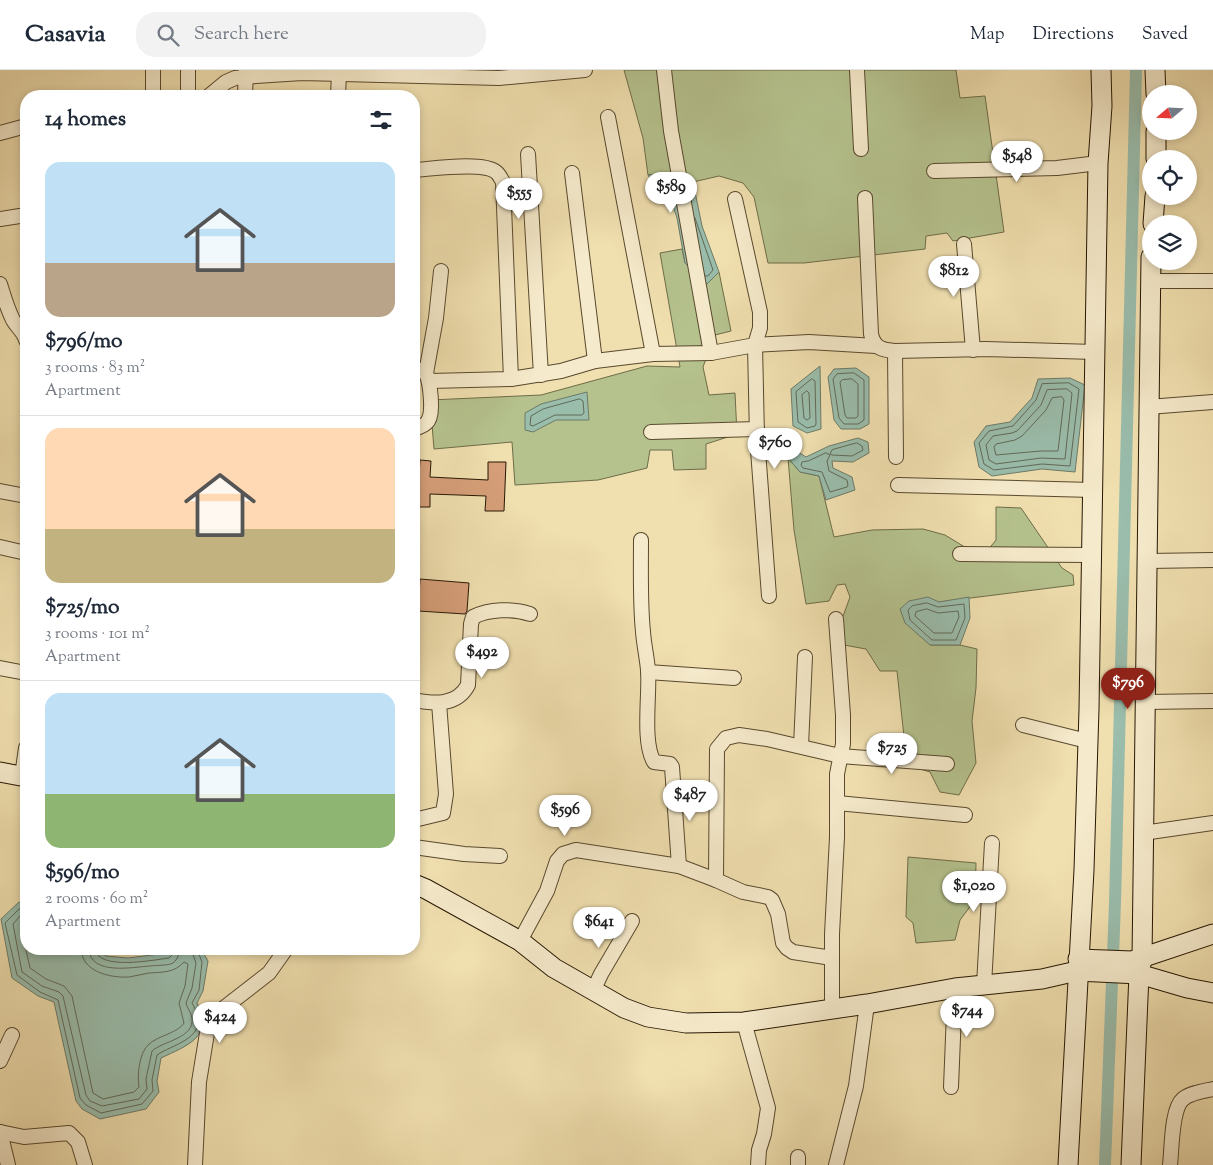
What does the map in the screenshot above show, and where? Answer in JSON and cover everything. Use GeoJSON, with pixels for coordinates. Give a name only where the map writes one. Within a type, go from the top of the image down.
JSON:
{"type":"FeatureCollection","features":[{"type":"Feature","properties":{"kind":"street"},"geometry":{"type":"LineString","coordinates":[[152,90],[153,70]]}},
{"type":"Feature","properties":{"kind":"street"},"geometry":{"type":"LineString","coordinates":[[188,70],[188,90]]}},
{"type":"Feature","properties":{"kind":"street"},"geometry":{"type":"LineString","coordinates":[[216,90],[226,82],[246,73],[470,74],[499,78],[585,70]]}},
{"type":"Feature","properties":{"kind":"street"},"geometry":{"type":"LineString","coordinates":[[664,70],[671,131],[711,353]]}},
{"type":"Feature","properties":{"kind":"street"},"geometry":{"type":"LineString","coordinates":[[857,70],[861,150]]}},
{"type":"Feature","properties":{"kind":"street"},"geometry":{"type":"LineString","coordinates":[[1068,1165],[1084,966],[1084,870],[1092,555],[1098,163],[1102,106],[1101,70]]}},
{"type":"Feature","properties":{"kind":"street"},"geometry":{"type":"LineString","coordinates":[[1155,70],[1156,85]]}},
{"type":"Feature","properties":{"kind":"street"},"geometry":{"type":"LineString","coordinates":[[246,73],[246,90]]}},
{"type":"Feature","properties":{"kind":"street"},"geometry":{"type":"LineString","coordinates":[[338,90],[339,73]]}},
{"type":"Feature","properties":{"kind":"street"},"geometry":{"type":"LineString","coordinates":[[608,117],[654,354]]}},
{"type":"Feature","properties":{"kind":"street"},"geometry":{"type":"LineString","coordinates":[[0,133],[20,128]]}},
{"type":"Feature","properties":{"kind":"street"},"geometry":{"type":"LineString","coordinates":[[528,154],[540,376]]}},
{"type":"Feature","properties":{"kind":"street"},"geometry":{"type":"LineString","coordinates":[[934,171],[1056,168],[1098,163]]}},
{"type":"Feature","properties":{"kind":"street"},"geometry":{"type":"LineString","coordinates":[[420,170],[468,166],[488,168],[497,172],[503,182],[512,379]]}},
{"type":"Feature","properties":{"kind":"street"},"geometry":{"type":"LineString","coordinates":[[572,173],[595,361]]}},
{"type":"Feature","properties":{"kind":"street"},"geometry":{"type":"LineString","coordinates":[[864,198],[871,334],[872,341],[882,350],[895,352],[973,350],[1095,352]]}},
{"type":"Feature","properties":{"kind":"street"},"geometry":{"type":"LineString","coordinates":[[734,199],[760,312],[760,328],[755,345],[757,429],[769,596]]}},
{"type":"Feature","properties":{"kind":"street"},"geometry":{"type":"LineString","coordinates":[[0,219],[20,216]]}},
{"type":"Feature","properties":{"kind":"street"},"geometry":{"type":"LineString","coordinates":[[964,244],[973,350]]}},
{"type":"Feature","properties":{"kind":"street"},"geometry":{"type":"LineString","coordinates":[[1130,1165],[1132,967],[1143,833],[1146,702],[1150,270]]}},
{"type":"Feature","properties":{"kind":"street"},"geometry":{"type":"LineString","coordinates":[[420,426],[424,425],[430,416],[423,374],[436,318],[441,271]]}},
{"type":"Feature","properties":{"kind":"street"},"geometry":{"type":"LineString","coordinates":[[1150,282],[1213,281]]}},
{"type":"Feature","properties":{"kind":"street"},"geometry":{"type":"LineString","coordinates":[[0,284],[7,307],[14,322],[20,329]]}},
{"type":"Feature","properties":{"kind":"street"},"geometry":{"type":"LineString","coordinates":[[423,374],[512,379],[540,376],[595,361],[654,354],[711,353],[755,345],[809,342],[876,346]]}},
{"type":"Feature","properties":{"kind":"street"},"geometry":{"type":"LineString","coordinates":[[895,352],[896,457]]}},
{"type":"Feature","properties":{"kind":"street"},"geometry":{"type":"LineString","coordinates":[[1148,407],[1213,402]]}},
{"type":"Feature","properties":{"kind":"street"},"geometry":{"type":"LineString","coordinates":[[651,432],[757,429]]}},
{"type":"Feature","properties":{"kind":"street"},"geometry":{"type":"LineString","coordinates":[[898,486],[1093,490]]}},
{"type":"Feature","properties":{"kind":"street"},"geometry":{"type":"LineString","coordinates":[[0,491],[20,495]]}},
{"type":"Feature","properties":{"kind":"street"},"geometry":{"type":"LineString","coordinates":[[641,540],[641,606],[648,672],[647,710],[650,752],[654,762],[665,762],[670,764],[672,768],[679,866]]}},
{"type":"Feature","properties":{"kind":"street"},"geometry":{"type":"LineString","coordinates":[[0,547],[20,552]]}},
{"type":"Feature","properties":{"kind":"street"},"geometry":{"type":"LineString","coordinates":[[960,554],[1092,555]]}},
{"type":"Feature","properties":{"kind":"street"},"geometry":{"type":"LineString","coordinates":[[1148,561],[1213,560]]}},
{"type":"Feature","properties":{"kind":"street"},"geometry":{"type":"LineString","coordinates":[[420,701],[439,703],[463,694],[468,685],[473,617],[482,612],[491,611],[522,611],[530,614]]}},
{"type":"Feature","properties":{"kind":"street"},"geometry":{"type":"LineString","coordinates":[[832,1008],[832,958],[838,837],[837,774],[842,744],[843,715],[836,618]]}},
{"type":"Feature","properties":{"kind":"street"},"geometry":{"type":"LineString","coordinates":[[802,746],[805,657]]}},
{"type":"Feature","properties":{"kind":"street"},"geometry":{"type":"LineString","coordinates":[[0,668],[20,672]]}},
{"type":"Feature","properties":{"kind":"street"},"geometry":{"type":"LineString","coordinates":[[648,672],[734,678]]}},
{"type":"Feature","properties":{"kind":"street"},"geometry":{"type":"LineString","coordinates":[[1146,702],[1213,701]]}},
{"type":"Feature","properties":{"kind":"street"},"geometry":{"type":"LineString","coordinates":[[420,818],[442,813],[445,804],[446,794],[439,703]]}},
{"type":"Feature","properties":{"kind":"street"},"geometry":{"type":"LineString","coordinates":[[1023,725],[1087,741]]}},
{"type":"Feature","properties":{"kind":"street"},"geometry":{"type":"LineString","coordinates":[[716,880],[717,749],[726,738],[739,735],[802,746],[840,756],[947,764]]}},
{"type":"Feature","properties":{"kind":"street"},"geometry":{"type":"LineString","coordinates":[[0,772],[20,775]]}},
{"type":"Feature","properties":{"kind":"street"},"geometry":{"type":"LineString","coordinates":[[837,803],[965,815]]}},
{"type":"Feature","properties":{"kind":"street"},"geometry":{"type":"LineString","coordinates":[[1143,833],[1213,823]]}},
{"type":"Feature","properties":{"kind":"street"},"geometry":{"type":"LineString","coordinates":[[984,986],[992,843]]}},
{"type":"Feature","properties":{"kind":"street"},"geometry":{"type":"LineString","coordinates":[[420,848],[464,854],[500,856]]}},
{"type":"Feature","properties":{"kind":"street"},"geometry":{"type":"LineString","coordinates":[[520,941],[547,891],[557,861],[563,854],[576,850],[679,866],[743,892],[768,897],[772,900],[778,914],[783,943],[787,948],[793,952],[832,958]]}},
{"type":"Feature","properties":{"kind":"street"},"geometry":{"type":"LineString","coordinates":[[420,887],[520,941],[554,968],[624,1008],[648,1017],[686,1023],[744,1022],[867,1004],[955,988],[1042,979],[1084,966],[1132,967],[1187,988],[1213,993]]}},
{"type":"Feature","properties":{"kind":"street"},"geometry":{"type":"LineString","coordinates":[[593,991],[632,921]]}},
{"type":"Feature","properties":{"kind":"street"},"geometry":{"type":"LineString","coordinates":[[1132,967],[1213,934]]}},
{"type":"Feature","properties":{"kind":"street"},"geometry":{"type":"LineString","coordinates":[[195,1165],[199,1082],[208,1027],[220,1011],[269,973],[282,955]]}},
{"type":"Feature","properties":{"kind":"street"},"geometry":{"type":"LineString","coordinates":[[951,1087],[955,988]]}},
{"type":"Feature","properties":{"kind":"street"},"geometry":{"type":"LineString","coordinates":[[836,1165],[856,1086],[867,1004]]}},
{"type":"Feature","properties":{"kind":"street"},"geometry":{"type":"LineString","coordinates":[[744,1022],[768,1108],[758,1165]]}},
{"type":"Feature","properties":{"kind":"street"},"geometry":{"type":"LineString","coordinates":[[0,1061],[12,1035]]}},
{"type":"Feature","properties":{"kind":"street"},"geometry":{"type":"LineString","coordinates":[[1170,1165],[1176,1112],[1182,1100],[1192,1094],[1213,1089]]}},
{"type":"Feature","properties":{"kind":"street"},"geometry":{"type":"LineString","coordinates":[[8,1165],[0,1132],[24,1137],[69,1133],[78,1142],[84,1165]]}},
{"type":"Feature","properties":{"kind":"green space"},"geometry":{"type":"Polygon","coordinates":[[[624,70],[956,70],[960,98],[985,96],[1004,232],[953,241],[947,233],[926,236],[925,249],[804,263],[768,263],[754,197],[743,183],[719,176],[693,182],[687,173],[648,175],[643,138],[624,70]]]}},
{"type":"Feature","properties":{"kind":"green space"},"geometry":{"type":"Polygon","coordinates":[[[682,249],[685,263],[707,284],[719,272],[731,331],[715,335],[703,367],[709,395],[735,393],[737,434],[706,444],[706,469],[674,470],[672,450],[650,450],[647,468],[598,480],[515,485],[512,442],[434,449],[430,400],[541,395],[647,366],[680,367],[660,253],[682,249]]]}},
{"type":"Feature","properties":{"kind":"green space"},"geometry":{"type":"Polygon","coordinates":[[[788,458],[800,472],[819,476],[834,537],[872,530],[923,529],[945,535],[968,549],[987,551],[996,540],[996,507],[1021,508],[1062,568],[1073,575],[1074,585],[939,602],[930,645],[960,645],[977,649],[976,688],[972,721],[976,763],[959,795],[940,792],[930,772],[907,765],[897,671],[880,671],[866,649],[844,645],[842,619],[850,597],[845,584],[837,585],[829,601],[806,604],[794,530],[788,458]]]}},
{"type":"Feature","properties":{"kind":"green space"},"geometry":{"type":"Polygon","coordinates":[[[908,857],[976,863],[975,900],[960,920],[955,940],[916,943],[913,923],[906,917],[908,857]]]}},
{"type":"Feature","properties":{"kind":"water"},"geometry":{"type":"Polygon","coordinates":[[[687,173],[693,182],[702,226],[719,272],[707,284],[685,263],[677,218],[671,200],[656,187],[648,175],[687,173]]]}},
{"type":"Feature","properties":{"kind":"water"},"geometry":{"type":"Polygon","coordinates":[[[820,366],[821,429],[807,433],[793,426],[791,389],[820,366]]]}},
{"type":"Feature","properties":{"kind":"water"},"geometry":{"type":"Polygon","coordinates":[[[856,368],[869,377],[869,424],[860,429],[841,429],[834,420],[828,377],[834,369],[856,368]]]}},
{"type":"Feature","properties":{"kind":"water"},"geometry":{"type":"Polygon","coordinates":[[[1070,378],[1085,385],[1075,472],[1042,469],[992,476],[979,467],[974,442],[986,426],[1010,422],[1032,398],[1038,379],[1070,378]]]}},
{"type":"Feature","properties":{"kind":"water"},"geometry":{"type":"Polygon","coordinates":[[[587,392],[589,420],[556,420],[533,432],[525,430],[525,413],[541,404],[587,392]]]}},
{"type":"Feature","properties":{"kind":"water"},"geometry":{"type":"Polygon","coordinates":[[[858,438],[868,442],[869,453],[853,462],[832,461],[833,468],[852,477],[855,490],[826,500],[819,476],[800,472],[788,458],[790,447],[806,457],[829,446],[858,438]]]}},
{"type":"Feature","properties":{"kind":"water"},"geometry":{"type":"Polygon","coordinates":[[[928,597],[939,602],[969,597],[970,618],[960,645],[930,645],[905,623],[900,609],[909,601],[928,597]]]}},
{"type":"Feature","properties":{"kind":"water"},"geometry":{"type":"Polygon","coordinates":[[[20,903],[20,955],[105,955],[128,958],[151,955],[204,955],[208,961],[203,991],[197,1003],[202,1015],[200,1032],[188,1044],[161,1058],[157,1081],[159,1092],[146,1109],[100,1119],[82,1109],[76,1101],[54,1002],[38,996],[12,978],[1,919],[20,903]]]}},
{"type":"Feature","properties":{"kind":"building"},"geometry":{"type":"Polygon","coordinates":[[[420,460],[431,461],[430,477],[488,480],[488,462],[506,462],[504,511],[485,511],[486,496],[430,494],[430,507],[420,507],[420,460]]]}},
{"type":"Feature","properties":{"kind":"building"},"geometry":{"type":"Polygon","coordinates":[[[420,579],[469,583],[467,611],[465,614],[420,611],[420,579]]]}},
{"type":"Feature","properties":{"kind":"waterway"},"geometry":{"type":"LineString","coordinates":[[1105,1165],[1115,903],[1136,70]]}}]}
